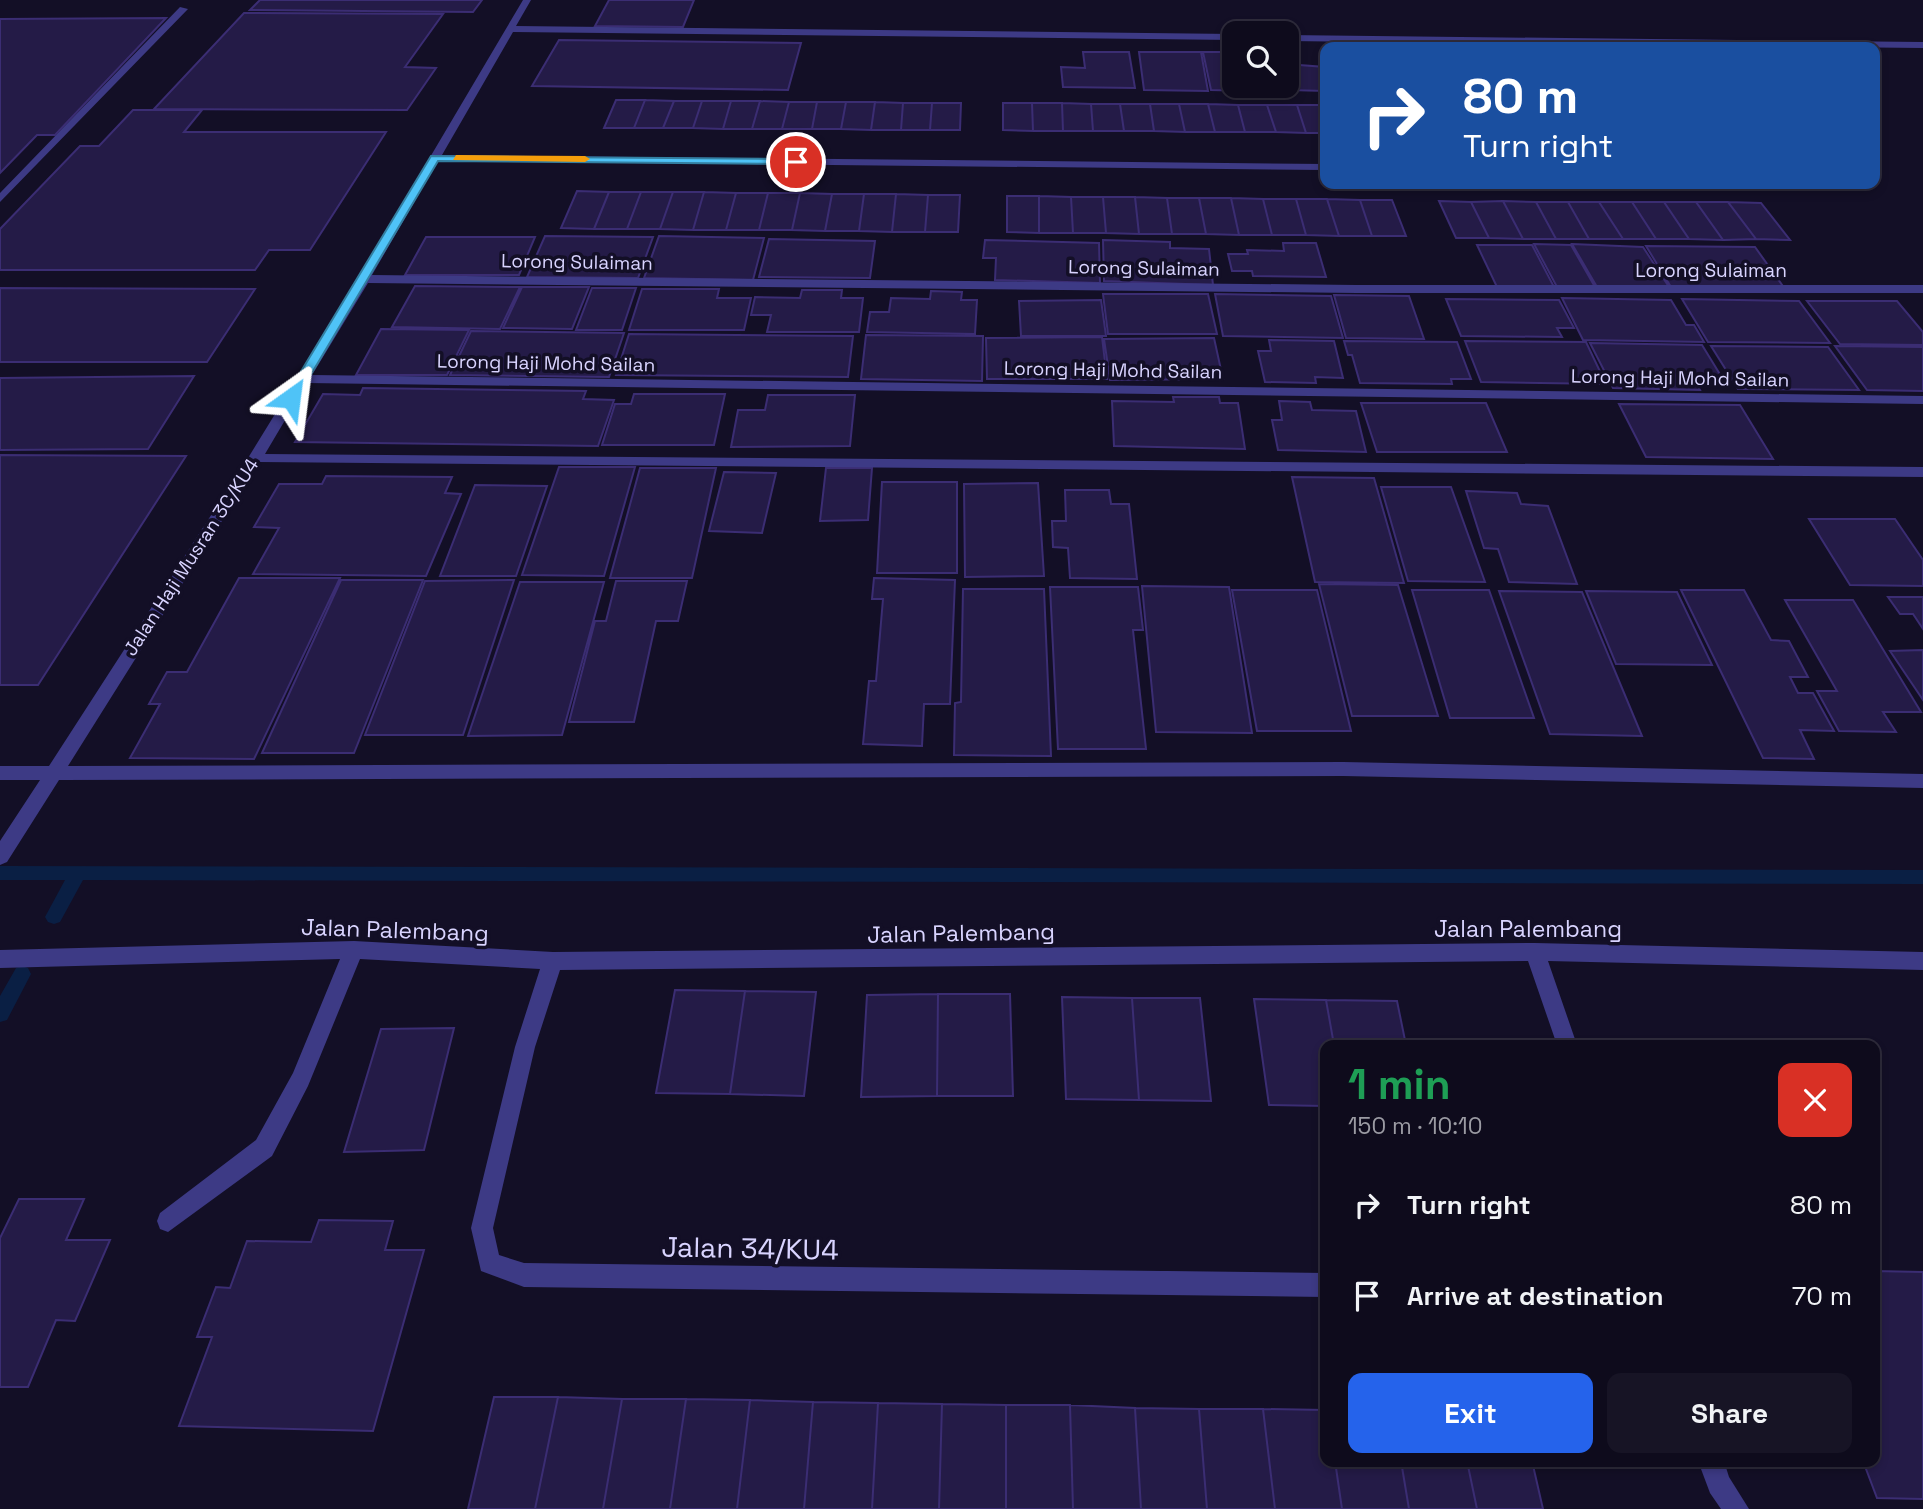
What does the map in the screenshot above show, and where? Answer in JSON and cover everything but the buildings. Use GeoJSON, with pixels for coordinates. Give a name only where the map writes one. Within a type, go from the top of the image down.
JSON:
{"type":"FeatureCollection","features":[{"type":"Feature","properties":{"kind":"street","name":"Jalan Haji Musran 3C/KU4"},"geometry":{"type":"LineString","coordinates":[[0,857],[255,458],[364,279],[527,0]]}},
{"type":"Feature","properties":{"kind":"street"},"geometry":{"type":"LineString","coordinates":[[0,199],[183,9]]}},
{"type":"Feature","properties":{"kind":"street"},"geometry":{"type":"LineString","coordinates":[[510,29],[1222,37]]}},
{"type":"Feature","properties":{"kind":"street"},"geometry":{"type":"LineString","coordinates":[[1299,38],[1650,42]]}},
{"type":"Feature","properties":{"kind":"street"},"geometry":{"type":"LineString","coordinates":[[1880,45],[1923,45]]}},
{"type":"Feature","properties":{"kind":"street"},"geometry":{"type":"LineString","coordinates":[[435,158],[1320,167]]}},
{"type":"Feature","properties":{"kind":"street","name":"Lorong Sulaiman"},"geometry":{"type":"LineString","coordinates":[[364,279],[1356,289],[1923,289]]}},
{"type":"Feature","properties":{"kind":"street","name":"Lorong Haji Mohd Sailan"},"geometry":{"type":"LineString","coordinates":[[303,379],[1923,400]]}},
{"type":"Feature","properties":{"kind":"street"},"geometry":{"type":"LineString","coordinates":[[255,458],[1923,472]]}},
{"type":"Feature","properties":{"kind":"street"},"geometry":{"type":"LineString","coordinates":[[0,773],[49,779],[1343,769],[1923,781]]}},
{"type":"Feature","properties":{"kind":"street"},"geometry":{"type":"LineString","coordinates":[[168,1221],[264,1148],[301,1079],[354,950]]}},
{"type":"Feature","properties":{"kind":"street","name":"Jalan Palembang"},"geometry":{"type":"LineString","coordinates":[[0,959],[354,950],[553,961],[1535,952],[1923,961]]}},
{"type":"Feature","properties":{"kind":"street"},"geometry":{"type":"LineString","coordinates":[[1535,952],[1565,1040]]}},
{"type":"Feature","properties":{"kind":"street","name":"Jalan 34/KU4"},"geometry":{"type":"LineString","coordinates":[[553,961],[525,1048],[482,1228],[489,1263],[524,1275],[1320,1285]]}},
{"type":"Feature","properties":{"kind":"street"},"geometry":{"type":"LineString","coordinates":[[1713,1467],[1719,1484],[1736,1509]]}},
{"type":"Feature","properties":{"kind":"waterway"},"geometry":{"type":"LineString","coordinates":[[0,873],[1923,877]]}},
{"type":"Feature","properties":{"kind":"waterway"},"geometry":{"type":"LineString","coordinates":[[54,917],[77,875]]}},
{"type":"Feature","properties":{"kind":"waterway"},"geometry":{"type":"LineString","coordinates":[[0,1014],[22,974]]}},
{"type":"Feature","properties":{"kind":"slow traffic"},"geometry":{"type":"LineString","coordinates":[[456,158],[585,159]]}},
{"type":"Feature","properties":{"kind":"route"},"geometry":{"type":"LineString","coordinates":[[291,398],[435,158],[796,162]]}}]}
